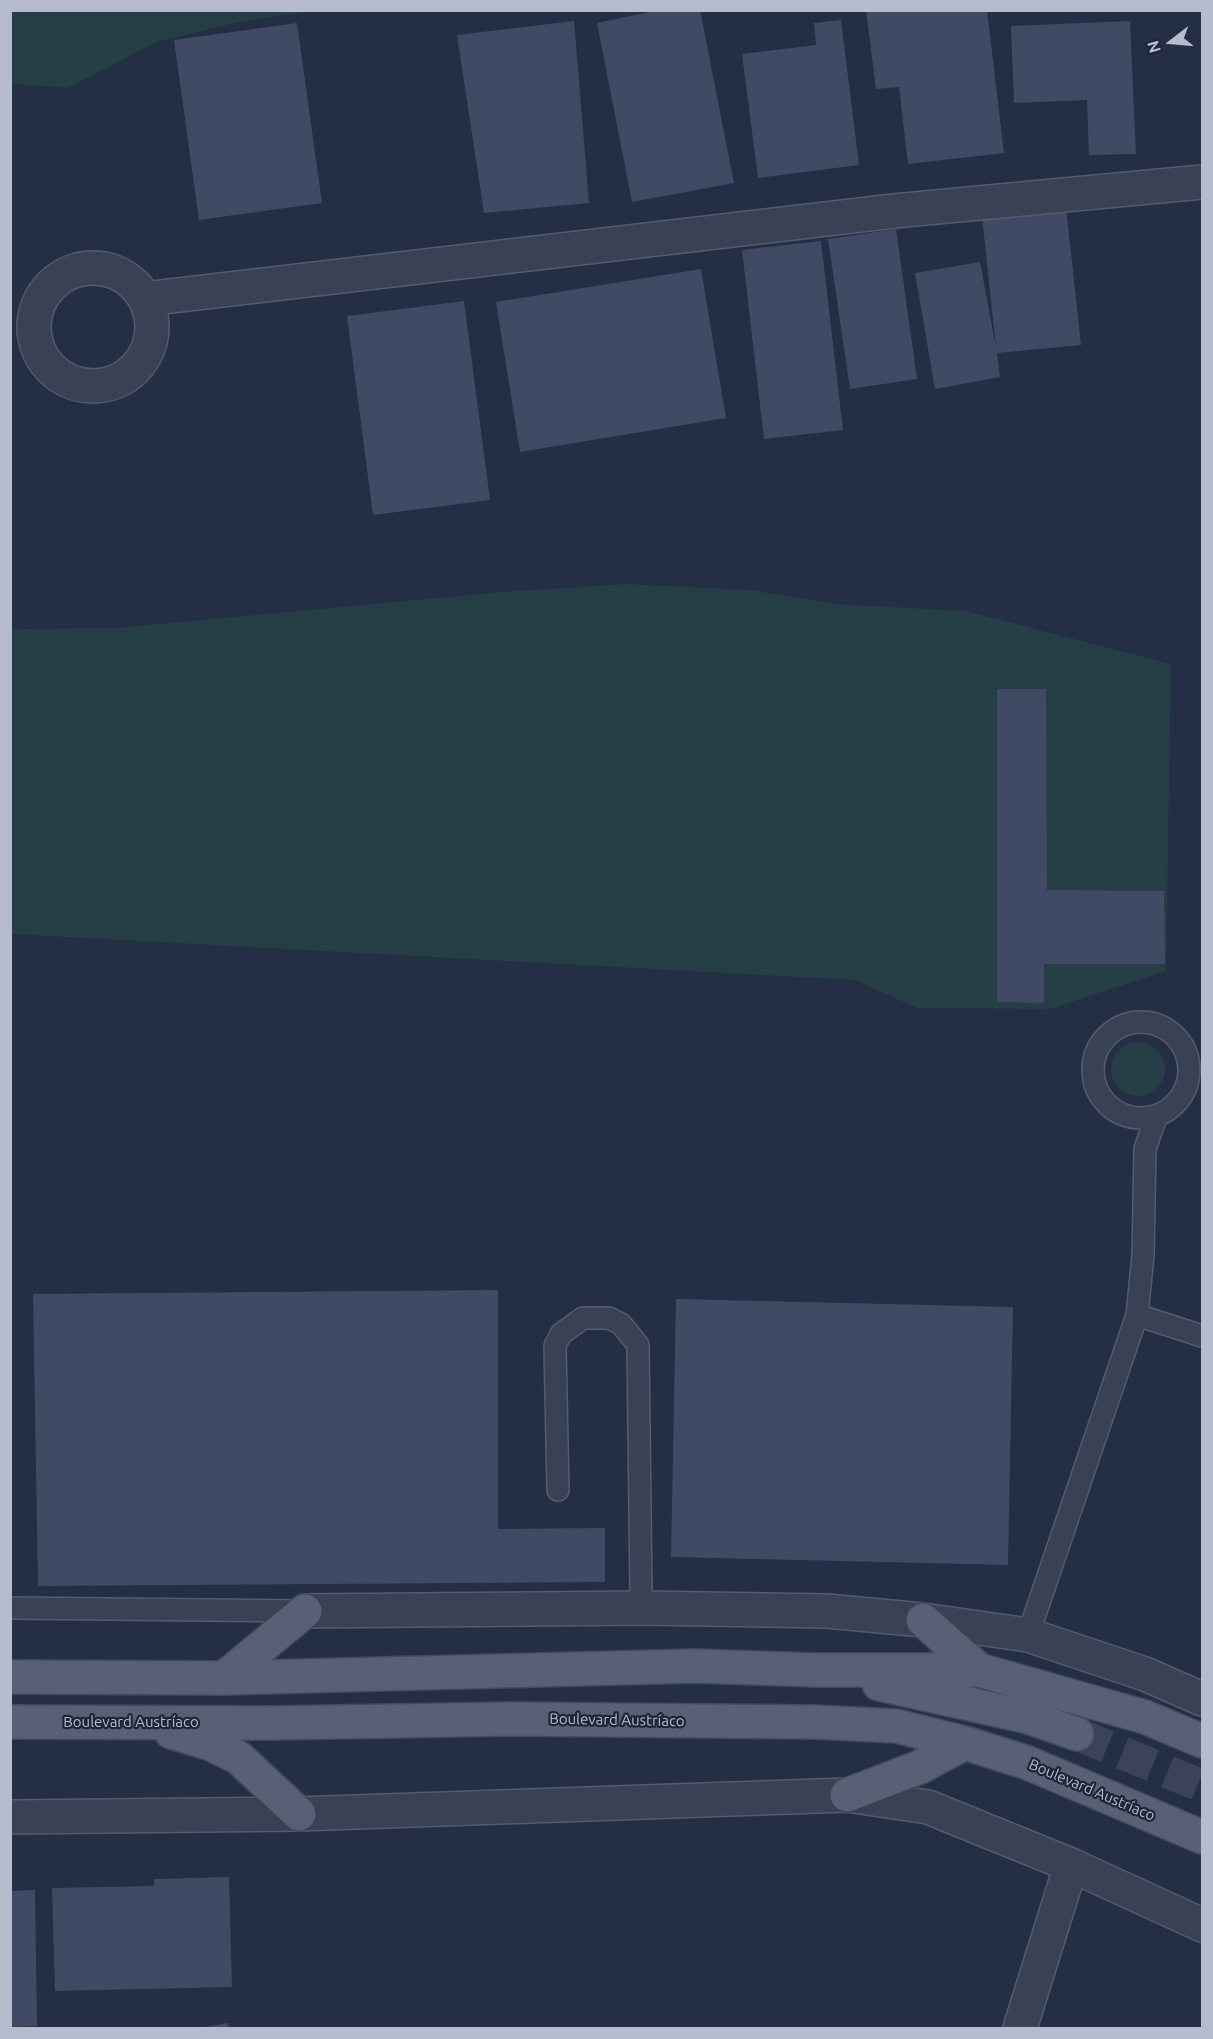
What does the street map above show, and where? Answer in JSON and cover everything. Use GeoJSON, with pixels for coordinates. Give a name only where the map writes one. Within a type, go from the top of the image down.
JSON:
{"type":"FeatureCollection","features":[{"type":"Feature","properties":{"kind":"main road"},"geometry":{"type":"LineString","coordinates":[[224,1678],[305,1611]]}},
{"type":"Feature","properties":{"kind":"main road"},"geometry":{"type":"LineString","coordinates":[[923,1620],[979,1670]]}},
{"type":"Feature","properties":{"kind":"main road"},"geometry":{"type":"LineString","coordinates":[[10,1677],[224,1678],[695,1666],[815,1671],[979,1670],[1145,1717],[1203,1741]]}},
{"type":"Feature","properties":{"kind":"main road"},"geometry":{"type":"LineString","coordinates":[[815,1671],[1028,1717],[1077,1734]]}},
{"type":"Feature","properties":{"kind":"main road","name":"Boulevard Austríaco"},"geometry":{"type":"LineString","coordinates":[[10,1722],[272,1723],[512,1719],[814,1722],[896,1726],[965,1743],[1028,1763],[1203,1837]]}},
{"type":"Feature","properties":{"kind":"main road"},"geometry":{"type":"LineString","coordinates":[[135,1721],[211,1744],[239,1758],[252,1767],[299,1814]]}},
{"type":"Feature","properties":{"kind":"main road"},"geometry":{"type":"LineString","coordinates":[[847,1795],[920,1767],[965,1743]]}},
{"type":"Feature","properties":{"kind":"street"},"geometry":{"type":"LineString","coordinates":[[145,299],[894,212],[1203,182]]}},
{"type":"Feature","properties":{"kind":"street"},"geometry":{"type":"LineString","coordinates":[[305,1611],[645,1608],[827,1611],[923,1620],[1028,1635],[1144,1674],[1203,1699]]}},
{"type":"Feature","properties":{"kind":"street"},"geometry":{"type":"LineString","coordinates":[[10,1817],[299,1814],[847,1795],[928,1807],[1071,1865],[1203,1925]]}},
{"type":"Feature","properties":{"kind":"street"},"geometry":{"type":"LineString","coordinates":[[1020,2028],[1071,1865]]}},
{"type":"Feature","properties":{"kind":"lane"},"geometry":{"type":"LineString","coordinates":[[1028,1635],[1137,1315],[1143,1255],[1145,1149],[1156,1117],[1175,1106],[1189,1080],[1190,1065],[1178,1038],[1153,1023],[1123,1025],[1110,1032],[1094,1057],[1095,1087],[1113,1110],[1126,1117],[1156,1117]]}},
{"type":"Feature","properties":{"kind":"lane"},"geometry":{"type":"LineString","coordinates":[[1137,1315],[1203,1336]]}},
{"type":"Feature","properties":{"kind":"lane"},"geometry":{"type":"LineString","coordinates":[[558,1491],[555,1346],[561,1334],[583,1318],[609,1318],[621,1324],[638,1345],[641,1594],[645,1608]]}},
{"type":"Feature","properties":{"kind":"lane"},"geometry":{"type":"LineString","coordinates":[[10,1608],[305,1611]]}},
{"type":"Feature","properties":{"kind":"shaded area"},"geometry":{"type":"Polygon","coordinates":[[[10,11],[314,11],[239,22],[157,42],[68,88],[11,84],[10,11]]]}},
{"type":"Feature","properties":{"kind":"shaded area"},"geometry":{"type":"Polygon","coordinates":[[[627,584],[750,590],[835,604],[966,611],[1171,664],[1166,971],[1050,1009],[917,1008],[855,980],[11,934],[10,629],[116,628],[501,592],[627,584]]]}},
{"type":"Feature","properties":{"kind":"shaded area"},"geometry":{"type":"Polygon","coordinates":[[[1133,1042],[1143,1042],[1153,1046],[1161,1054],[1165,1069],[1161,1084],[1153,1092],[1143,1096],[1133,1096],[1123,1092],[1115,1084],[1111,1074],[1111,1064],[1115,1054],[1123,1046],[1133,1042]]]}},
{"type":"Feature","properties":{"kind":"building"},"geometry":{"type":"Polygon","coordinates":[[[659,10],[700,10],[734,183],[632,202],[597,23],[659,10]]]}},
{"type":"Feature","properties":{"kind":"building"},"geometry":{"type":"Polygon","coordinates":[[[866,10],[987,10],[1004,153],[908,164],[899,87],[876,89],[866,10]]]}},
{"type":"Feature","properties":{"kind":"building"},"geometry":{"type":"Polygon","coordinates":[[[841,20],[859,165],[758,178],[742,54],[816,45],[814,23],[841,20]]]}},
{"type":"Feature","properties":{"kind":"building"},"geometry":{"type":"Polygon","coordinates":[[[574,21],[589,203],[484,213],[457,35],[574,21]]]}},
{"type":"Feature","properties":{"kind":"building"},"geometry":{"type":"Polygon","coordinates":[[[1130,21],[1136,154],[1089,155],[1087,100],[1014,103],[1011,26],[1130,21]]]}},
{"type":"Feature","properties":{"kind":"building"},"geometry":{"type":"Polygon","coordinates":[[[297,23],[322,203],[199,220],[174,40],[297,23]]]}},
{"type":"Feature","properties":{"kind":"building"},"geometry":{"type":"Polygon","coordinates":[[[1066,207],[1081,345],[997,353],[1000,377],[935,389],[915,273],[980,262],[996,348],[982,216],[1066,207]]]}},
{"type":"Feature","properties":{"kind":"building"},"geometry":{"type":"Polygon","coordinates":[[[896,229],[917,379],[850,389],[828,239],[896,229]]]}},
{"type":"Feature","properties":{"kind":"building"},"geometry":{"type":"Polygon","coordinates":[[[821,241],[843,430],[764,439],[742,250],[821,241]]]}},
{"type":"Feature","properties":{"kind":"building"},"geometry":{"type":"Polygon","coordinates":[[[701,269],[726,418],[520,452],[496,302],[701,269]]]}},
{"type":"Feature","properties":{"kind":"building"},"geometry":{"type":"Polygon","coordinates":[[[464,301],[490,500],[373,515],[347,316],[464,301]]]}},
{"type":"Feature","properties":{"kind":"building"},"geometry":{"type":"Polygon","coordinates":[[[997,689],[1046,689],[1047,890],[1164,891],[1165,964],[1044,964],[1044,1003],[997,1002],[997,689]]]}},
{"type":"Feature","properties":{"kind":"building"},"geometry":{"type":"Polygon","coordinates":[[[498,1290],[498,1529],[605,1528],[605,1582],[38,1586],[33,1294],[498,1290]]]}},
{"type":"Feature","properties":{"kind":"building"},"geometry":{"type":"Polygon","coordinates":[[[676,1299],[1013,1307],[1008,1565],[671,1557],[676,1299]]]}},
{"type":"Feature","properties":{"kind":"building"},"geometry":{"type":"Polygon","coordinates":[[[229,1877],[232,1987],[55,1991],[52,1888],[154,1886],[154,1879],[229,1877]]]}},
{"type":"Feature","properties":{"kind":"building"},"geometry":{"type":"Polygon","coordinates":[[[35,1890],[37,2026],[10,2027],[10,1891],[35,1890]]]}},
{"type":"Feature","properties":{"kind":"building"},"geometry":{"type":"Polygon","coordinates":[[[228,2023],[229,2028],[204,2028],[204,2027],[228,2023]]]}},
{"type":"Feature","properties":{"kind":"tunnel"},"geometry":{"type":"LineString","coordinates":[[1077,1734],[1202,1786]]}}]}
